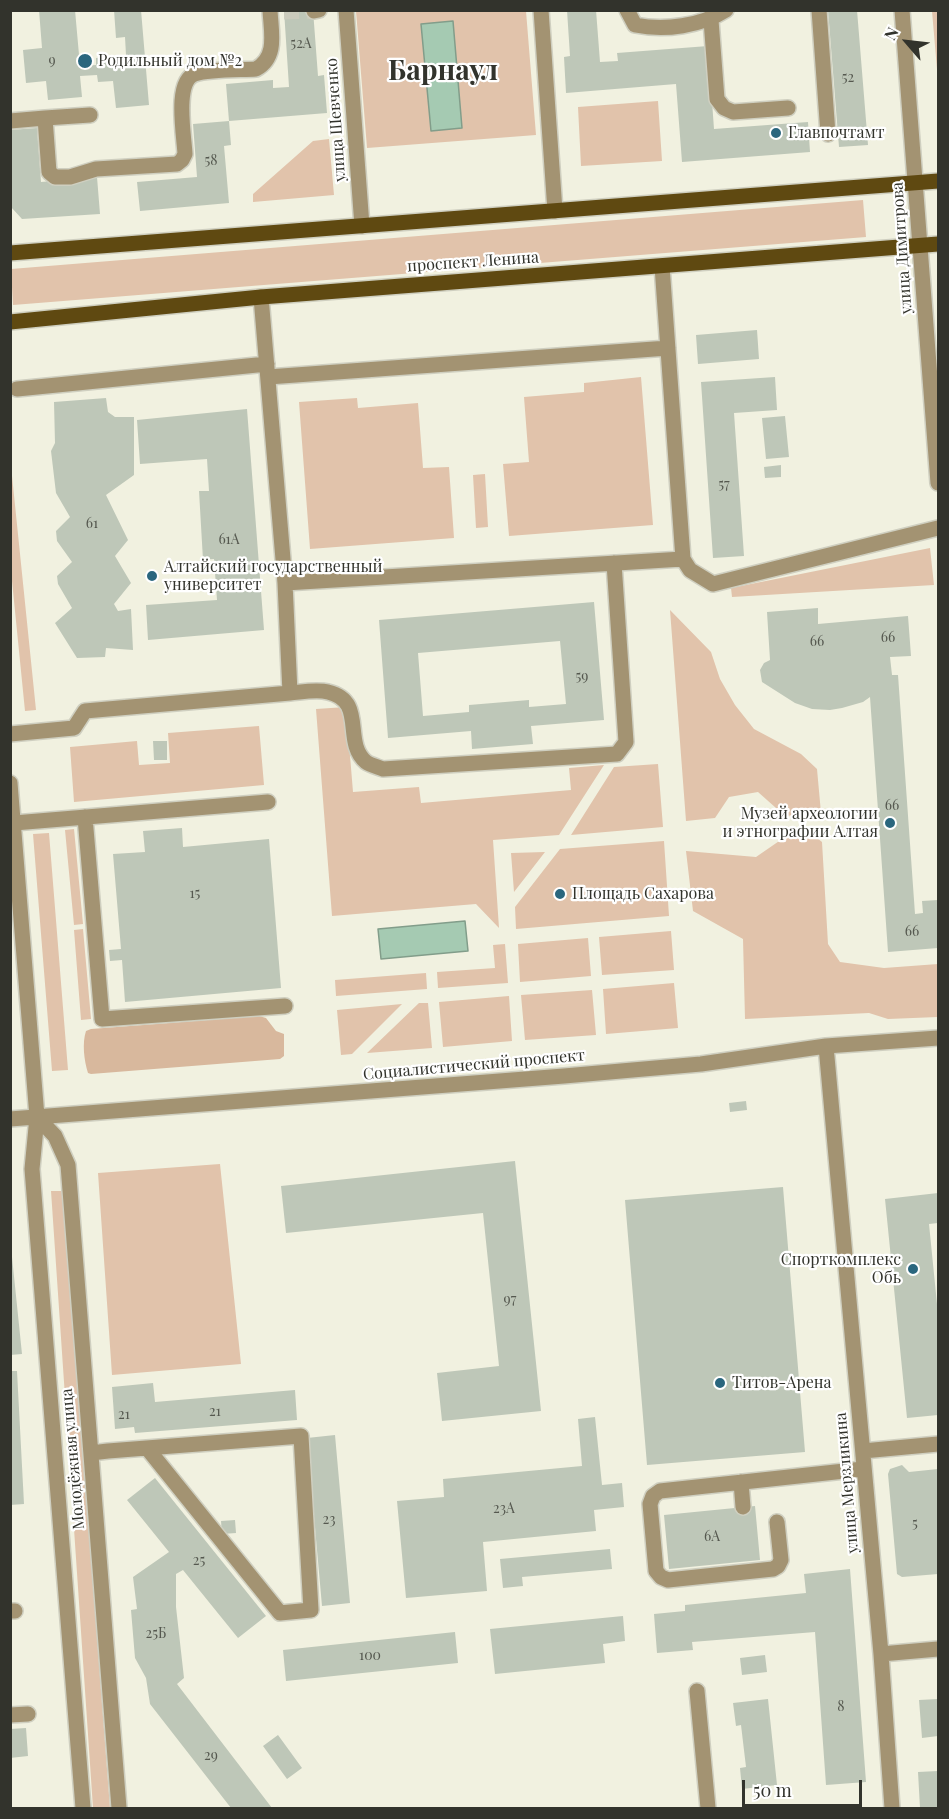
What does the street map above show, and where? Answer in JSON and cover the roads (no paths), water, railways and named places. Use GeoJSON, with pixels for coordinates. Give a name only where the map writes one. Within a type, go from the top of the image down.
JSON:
{"type":"FeatureCollection","features":[{"type":"Feature","properties":{"kind":"main road"},"geometry":{"type":"LineString","coordinates":[[10,253],[939,181]]}},
{"type":"Feature","properties":{"kind":"main road","name":"проспект Ленина"},"geometry":{"type":"LineString","coordinates":[[10,322],[261,297],[939,244]]}},
{"type":"Feature","properties":{"kind":"street"},"geometry":{"type":"LineString","coordinates":[[314,11],[320,10]]}},
{"type":"Feature","properties":{"kind":"street","name":"улица Шевченко"},"geometry":{"type":"LineString","coordinates":[[346,10],[362,226]]}},
{"type":"Feature","properties":{"kind":"street"},"geometry":{"type":"LineString","coordinates":[[541,10],[555,211]]}},
{"type":"Feature","properties":{"kind":"street"},"geometry":{"type":"LineString","coordinates":[[627,10],[635,25],[650,28],[711,20],[726,10]]}},
{"type":"Feature","properties":{"kind":"street"},"geometry":{"type":"LineString","coordinates":[[819,10],[828,134]]}},
{"type":"Feature","properties":{"kind":"street","name":"улица Димитрова"},"geometry":{"type":"LineString","coordinates":[[902,10],[920,246],[936,405],[939,483]]}},
{"type":"Feature","properties":{"kind":"street"},"geometry":{"type":"LineString","coordinates":[[45,118],[49,172],[55,177],[73,176],[96,169],[177,164],[182,160],[184,154],[182,92],[186,80],[195,74],[256,69],[261,66],[270,56],[278,11]]}},
{"type":"Feature","properties":{"kind":"street"},"geometry":{"type":"LineString","coordinates":[[711,20],[717,99],[720,105],[733,112],[788,108]]}},
{"type":"Feature","properties":{"kind":"street"},"geometry":{"type":"LineString","coordinates":[[10,121],[90,115]]}},
{"type":"Feature","properties":{"kind":"street"},"geometry":{"type":"LineString","coordinates":[[662,266],[683,559],[690,570],[713,584],[939,528]]}},
{"type":"Feature","properties":{"kind":"street"},"geometry":{"type":"LineString","coordinates":[[261,297],[285,583],[290,693]]}},
{"type":"Feature","properties":{"kind":"street"},"geometry":{"type":"LineString","coordinates":[[17,389],[267,370],[668,348]]}},
{"type":"Feature","properties":{"kind":"street"},"geometry":{"type":"LineString","coordinates":[[285,583],[683,559]]}},
{"type":"Feature","properties":{"kind":"street"},"geometry":{"type":"LineString","coordinates":[[10,734],[74,728],[85,711],[326,691],[339,696],[351,709],[356,747],[366,762],[383,769],[617,754],[626,742],[614,563]]}},
{"type":"Feature","properties":{"kind":"street","name":"Молодёжная улица"},"geometry":{"type":"LineString","coordinates":[[10,783],[37,1117],[32,1169],[83,1809]]}},
{"type":"Feature","properties":{"kind":"street"},"geometry":{"type":"LineString","coordinates":[[14,823],[268,802]]}},
{"type":"Feature","properties":{"kind":"street"},"geometry":{"type":"LineString","coordinates":[[85,817],[102,1019],[285,1006]]}},
{"type":"Feature","properties":{"kind":"street","name":"Социалистический проспект"},"geometry":{"type":"LineString","coordinates":[[10,1119],[702,1064],[826,1046],[939,1038]]}},
{"type":"Feature","properties":{"kind":"street","name":"улица Мерзликина"},"geometry":{"type":"LineString","coordinates":[[826,1046],[881,1654],[892,1809]]}},
{"type":"Feature","properties":{"kind":"street","name":"Молодёжная улица"},"geometry":{"type":"LineString","coordinates":[[37,1117],[55,1136],[68,1165],[119,1809]]}},
{"type":"Feature","properties":{"kind":"street"},"geometry":{"type":"LineString","coordinates":[[91,1452],[301,1436],[311,1610],[280,1613],[147,1448]]}},
{"type":"Feature","properties":{"kind":"street"},"geometry":{"type":"LineString","coordinates":[[863,1451],[939,1444]]}},
{"type":"Feature","properties":{"kind":"street"},"geometry":{"type":"LineString","coordinates":[[777,1522],[781,1560],[773,1569],[668,1580],[658,1574],[650,1504],[656,1493],[670,1489],[863,1469]]}},
{"type":"Feature","properties":{"kind":"street"},"geometry":{"type":"LineString","coordinates":[[741,1482],[743,1507]]}},
{"type":"Feature","properties":{"kind":"street"},"geometry":{"type":"LineString","coordinates":[[881,1654],[939,1649]]}},
{"type":"Feature","properties":{"kind":"street"},"geometry":{"type":"LineString","coordinates":[[697,1691],[708,1809]]}},
{"type":"Feature","properties":{"kind":"street"},"geometry":{"type":"LineString","coordinates":[[10,1715],[28,1714]]}},
{"type":"Feature","properties":{"kind":"tunnel"},"geometry":{"type":"LineString","coordinates":[[284,12],[314,11]]}},
{"type":"Feature","properties":{"kind":"place","name":"Родильный дом №2"},"geometry":{"type":"Point","coordinates":[85,61]}},
{"type":"Feature","properties":{"kind":"place","name":"Главпочтамт"},"geometry":{"type":"Point","coordinates":[776,133]}},
{"type":"Feature","properties":{"kind":"place","name":"Алтайский государственный университет"},"geometry":{"type":"Point","coordinates":[152,576]}},
{"type":"Feature","properties":{"kind":"place","name":"Музей археологии и этнографии Алтая"},"geometry":{"type":"Point","coordinates":[890,823]}},
{"type":"Feature","properties":{"kind":"place","name":"Площадь Сахарова"},"geometry":{"type":"Point","coordinates":[560,894]}},
{"type":"Feature","properties":{"kind":"place","name":"Спорткомплекс Обь"},"geometry":{"type":"Point","coordinates":[913,1269]}},
{"type":"Feature","properties":{"kind":"place","name":"Титов-Арена"},"geometry":{"type":"Point","coordinates":[720,1383]}},
{"type":"Feature","properties":{"kind":"district","name":"Барнаул"},"geometry":{"type":"Point","coordinates":[443,71]}}]}
